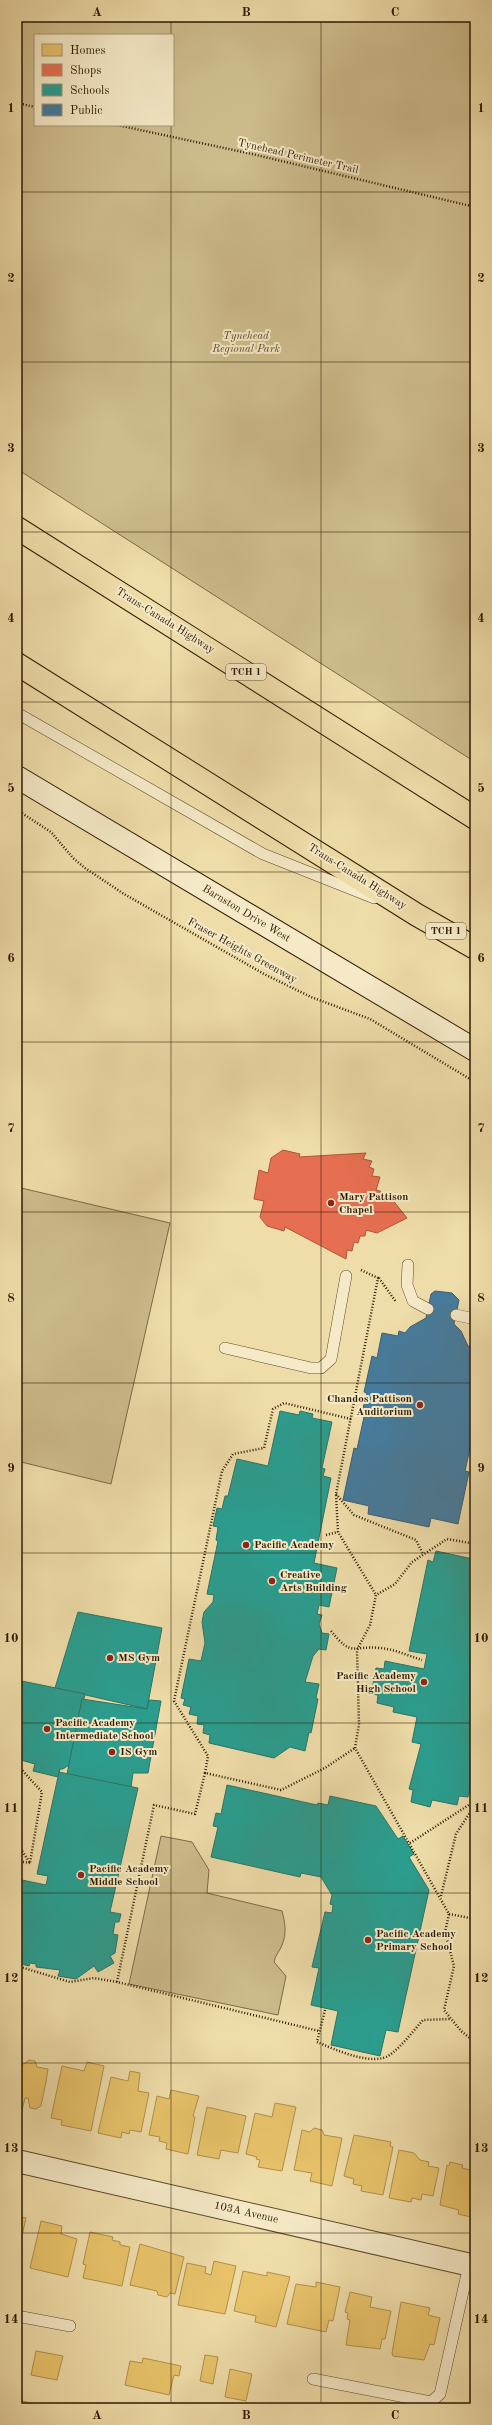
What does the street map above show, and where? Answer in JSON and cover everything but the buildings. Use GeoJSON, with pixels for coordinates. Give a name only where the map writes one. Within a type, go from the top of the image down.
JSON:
{"type":"FeatureCollection","features":[{"type":"Feature","properties":{"kind":"highway","name":"Trans-Canada Highway"},"geometry":{"type":"LineString","coordinates":[[17,528],[475,818]]}},
{"type":"Feature","properties":{"kind":"highway","name":"Trans-Canada Highway"},"geometry":{"type":"LineString","coordinates":[[17,664],[418,915],[475,948]]}},
{"type":"Feature","properties":{"kind":"street","name":"Barnston Drive West"},"geometry":{"type":"LineString","coordinates":[[17,777],[475,1050]]}},
{"type":"Feature","properties":{"kind":"street","name":"103A Avenue"},"geometry":{"type":"LineString","coordinates":[[17,2161],[472,2265]]}},
{"type":"Feature","properties":{"kind":"lane"},"geometry":{"type":"LineString","coordinates":[[17,713],[263,854],[418,915]]}},
{"type":"Feature","properties":{"kind":"lane"},"geometry":{"type":"LineString","coordinates":[[408,1265],[407,1285],[413,1300],[428,1309]]}},
{"type":"Feature","properties":{"kind":"lane"},"geometry":{"type":"LineString","coordinates":[[225,1348],[311,1368],[321,1368],[331,1359],[346,1276]]}},
{"type":"Feature","properties":{"kind":"lane"},"geometry":{"type":"LineString","coordinates":[[456,1315],[475,1319]]}},
{"type":"Feature","properties":{"kind":"lane"},"geometry":{"type":"LineString","coordinates":[[313,2379],[431,2402],[440,2394],[472,2265]]}},
{"type":"Feature","properties":{"kind":"lane"},"geometry":{"type":"LineString","coordinates":[[17,2316],[70,2326]]}},
{"type":"Feature","properties":{"kind":"path"},"geometry":{"type":"LineString","coordinates":[[17,103],[34,107]]}},
{"type":"Feature","properties":{"kind":"path","name":"Tynehead Perimeter Trail"},"geometry":{"type":"LineString","coordinates":[[122,126],[252,154],[475,207]]}},
{"type":"Feature","properties":{"kind":"path","name":"Fraser Heights Greenway"},"geometry":{"type":"LineString","coordinates":[[17,810],[51,832],[73,858],[85,868],[124,894],[264,974],[311,997],[370,1019],[475,1082]]}},
{"type":"Feature","properties":{"kind":"path"},"geometry":{"type":"LineString","coordinates":[[361,1270],[378,1278],[336,1494],[338,1532],[376,1595],[370,1625],[357,1650],[359,1724],[355,1748],[441,1896],[449,1914],[445,1932],[454,1966],[444,2010],[471,2040],[475,2041]]}},
{"type":"Feature","properties":{"kind":"path"},"geometry":{"type":"LineString","coordinates":[[117,1982],[154,1805],[195,1814],[208,1756],[174,1701],[222,1471],[233,1454],[264,1448],[273,1409],[284,1403],[351,1418]]}},
{"type":"Feature","properties":{"kind":"path"},"geometry":{"type":"LineString","coordinates":[[336,1494],[354,1515],[416,1540],[423,1554]]}},
{"type":"Feature","properties":{"kind":"path"},"geometry":{"type":"LineString","coordinates":[[326,1534],[338,1532]]}},
{"type":"Feature","properties":{"kind":"path"},"geometry":{"type":"LineString","coordinates":[[376,1595],[395,1584],[412,1562],[447,1539],[470,1543],[475,1537]]}},
{"type":"Feature","properties":{"kind":"path"},"geometry":{"type":"LineString","coordinates":[[331,1631],[344,1647],[357,1650],[380,1648],[422,1660]]}},
{"type":"Feature","properties":{"kind":"path"},"geometry":{"type":"LineString","coordinates":[[204,1773],[281,1790],[325,1768],[355,1748]]}},
{"type":"Feature","properties":{"kind":"path"},"geometry":{"type":"LineString","coordinates":[[17,1770],[22,1770],[42,1792],[30,1863]]}},
{"type":"Feature","properties":{"kind":"path"},"geometry":{"type":"LineString","coordinates":[[410,1843],[475,1802]]}},
{"type":"Feature","properties":{"kind":"path"},"geometry":{"type":"LineString","coordinates":[[441,1896],[456,1834],[475,1805]]}},
{"type":"Feature","properties":{"kind":"path"},"geometry":{"type":"LineString","coordinates":[[17,1843],[30,1863]]}},
{"type":"Feature","properties":{"kind":"path"},"geometry":{"type":"LineString","coordinates":[[17,1861],[30,1863]]}},
{"type":"Feature","properties":{"kind":"path"},"geometry":{"type":"LineString","coordinates":[[449,1914],[475,1919]]}},
{"type":"Feature","properties":{"kind":"path"},"geometry":{"type":"LineString","coordinates":[[17,1966],[70,1982],[94,1978],[117,1982],[319,2031]]}},
{"type":"Feature","properties":{"kind":"path"},"geometry":{"type":"LineString","coordinates":[[325,2010],[316,2042],[355,2057],[379,2058],[390,2055],[423,2020],[451,2019]]}},
{"type":"Feature","properties":{"kind":"green space","name":"Tynehead Regional Park"},"geometry":{"type":"Polygon","coordinates":[[[17,17],[475,17],[475,762],[17,469],[17,17]]]}},
{"type":"Feature","properties":{"kind":"green space"},"geometry":{"type":"Polygon","coordinates":[[[17,1187],[170,1223],[111,1484],[17,1461],[17,1187]]]}},
{"type":"Feature","properties":{"kind":"green space"},"geometry":{"type":"Polygon","coordinates":[[[161,1836],[192,1842],[209,1870],[207,1893],[282,1911],[285,1924],[285,1937],[274,1962],[286,1976],[278,2015],[129,1984],[161,1836]]]}},
{"type":"Feature","properties":{"kind":"place","name":"Mary Pattison Chapel"},"geometry":{"type":"Point","coordinates":[331,1203]}},
{"type":"Feature","properties":{"kind":"place","name":"Chandos Pattison Auditorium"},"geometry":{"type":"Point","coordinates":[420,1405]}},
{"type":"Feature","properties":{"kind":"place","name":"Pacific Academy"},"geometry":{"type":"Point","coordinates":[246,1545]}},
{"type":"Feature","properties":{"kind":"place","name":"Creative Arts Building"},"geometry":{"type":"Point","coordinates":[272,1581]}},
{"type":"Feature","properties":{"kind":"place","name":"MS Gym"},"geometry":{"type":"Point","coordinates":[110,1658]}},
{"type":"Feature","properties":{"kind":"place","name":"Pacific Academy High School"},"geometry":{"type":"Point","coordinates":[424,1682]}},
{"type":"Feature","properties":{"kind":"place","name":"Pacific Academy Intermediate School"},"geometry":{"type":"Point","coordinates":[47,1729]}},
{"type":"Feature","properties":{"kind":"place","name":"IS Gym"},"geometry":{"type":"Point","coordinates":[112,1752]}},
{"type":"Feature","properties":{"kind":"place","name":"Pacific Academy Middle School"},"geometry":{"type":"Point","coordinates":[81,1875]}},
{"type":"Feature","properties":{"kind":"place","name":"Pacific Academy Primary School"},"geometry":{"type":"Point","coordinates":[368,1940]}}]}
